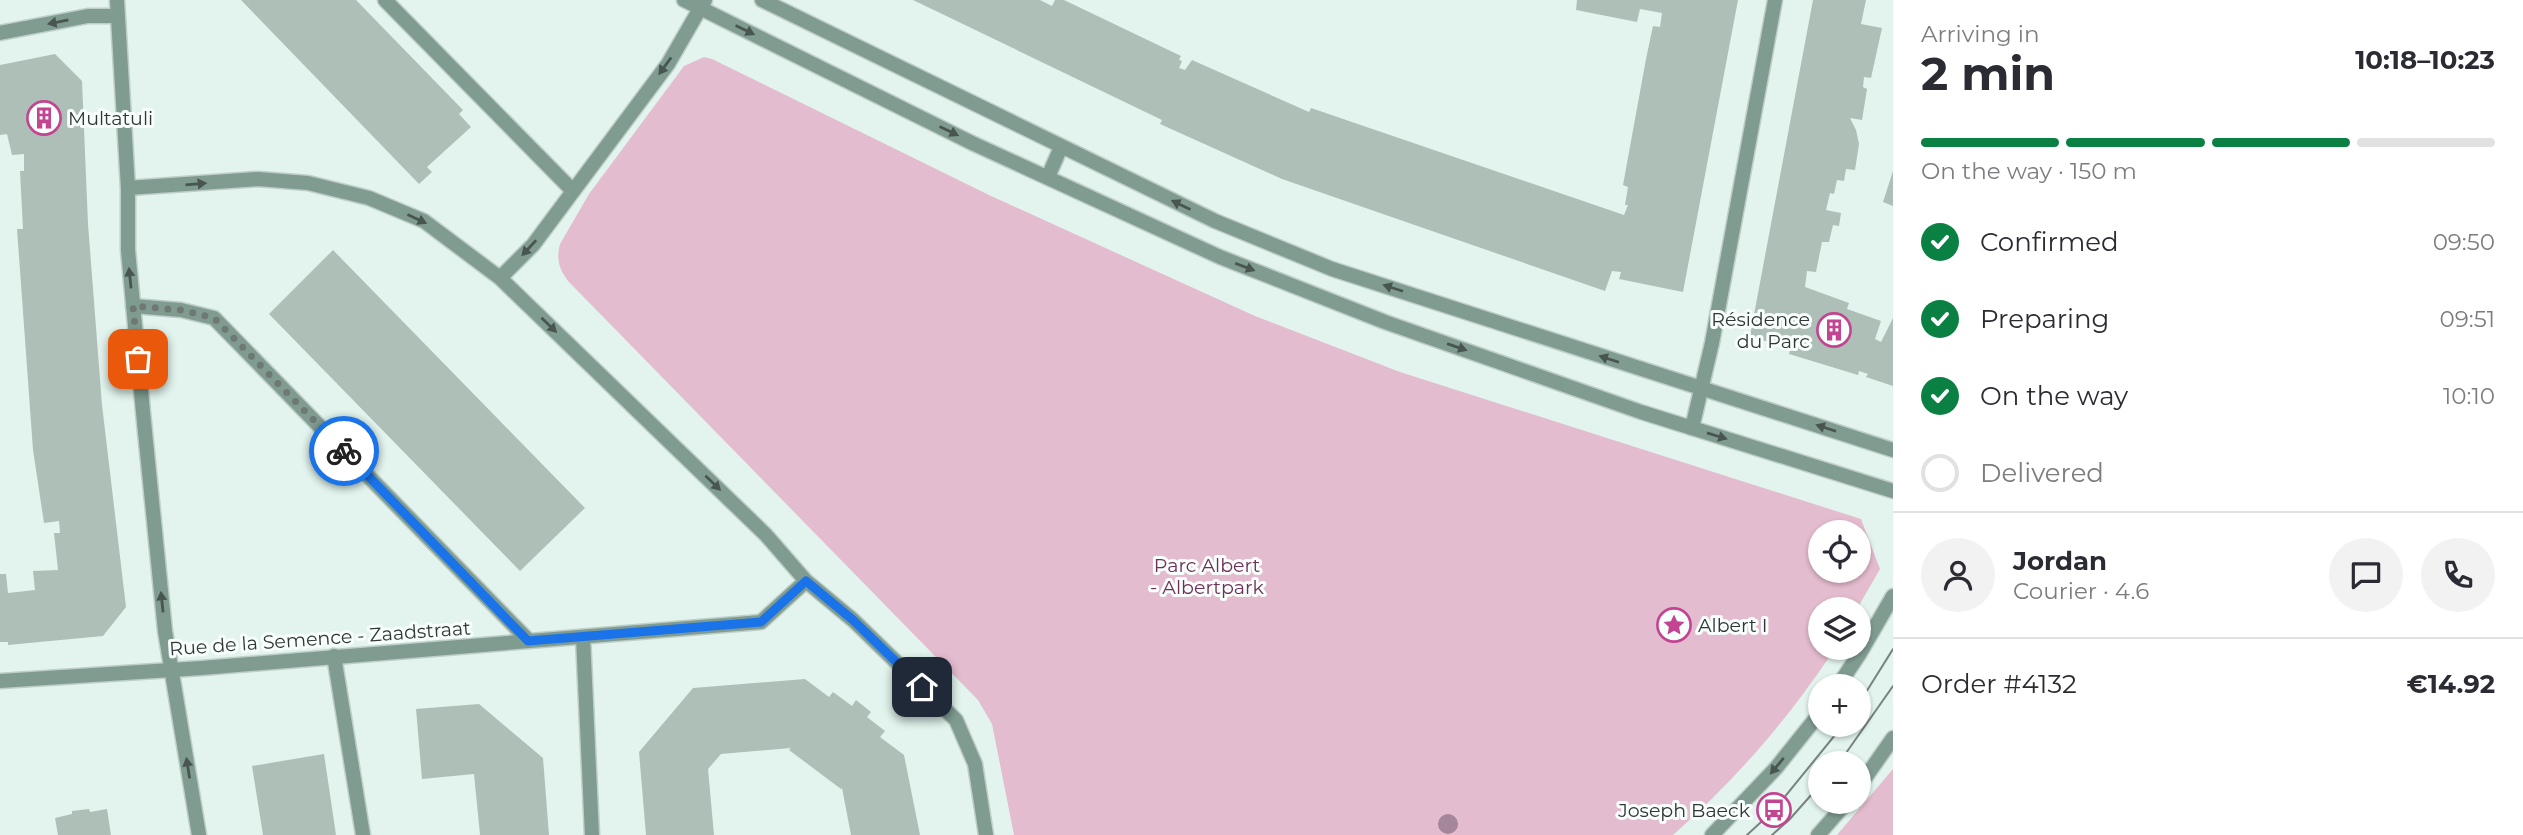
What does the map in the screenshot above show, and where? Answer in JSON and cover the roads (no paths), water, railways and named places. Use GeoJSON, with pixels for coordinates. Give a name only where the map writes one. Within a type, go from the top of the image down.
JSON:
{"type":"FeatureCollection","features":[{"type":"Feature","properties":{"kind":"street"},"geometry":{"type":"LineString","coordinates":[[117,0],[133,306],[165,631],[199,835]]}},
{"type":"Feature","properties":{"kind":"street"},"geometry":{"type":"LineString","coordinates":[[385,0],[573,191]]}},
{"type":"Feature","properties":{"kind":"street"},"geometry":{"type":"LineString","coordinates":[[684,0],[703,4],[972,143],[1220,257],[1359,312],[1641,412],[1893,491]]}},
{"type":"Feature","properties":{"kind":"street"},"geometry":{"type":"LineString","coordinates":[[762,0],[1215,221],[1332,269],[1893,450]]}},
{"type":"Feature","properties":{"kind":"street"},"geometry":{"type":"LineString","coordinates":[[1692,428],[1702,389],[1775,0]]}},
{"type":"Feature","properties":{"kind":"street"},"geometry":{"type":"LineString","coordinates":[[500,278],[533,244],[668,64],[703,4]]}},
{"type":"Feature","properties":{"kind":"street"},"geometry":{"type":"LineString","coordinates":[[0,33],[88,16],[116,16]]}},
{"type":"Feature","properties":{"kind":"street"},"geometry":{"type":"LineString","coordinates":[[1048,177],[1061,147]]}},
{"type":"Feature","properties":{"kind":"street"},"geometry":{"type":"LineString","coordinates":[[128,188],[258,179],[308,183],[369,198],[424,221],[500,278],[766,534],[806,581],[853,620],[956,720],[975,764],[986,835]]}},
{"type":"Feature","properties":{"kind":"street"},"geometry":{"type":"LineString","coordinates":[[133,306],[181,310],[214,318],[528,641]]}},
{"type":"Feature","properties":{"kind":"street","name":"Rue de la Semence - Zaadstraat"},"geometry":{"type":"LineString","coordinates":[[0,681],[761,622],[806,581]]}},
{"type":"Feature","properties":{"kind":"street"},"geometry":{"type":"LineString","coordinates":[[1846,674],[1893,596]]}},
{"type":"Feature","properties":{"kind":"street"},"geometry":{"type":"LineString","coordinates":[[583,636],[592,835]]}},
{"type":"Feature","properties":{"kind":"street"},"geometry":{"type":"LineString","coordinates":[[334,656],[363,835]]}},
{"type":"Feature","properties":{"kind":"street"},"geometry":{"type":"LineString","coordinates":[[1712,835],[1776,768],[1808,728]]}},
{"type":"Feature","properties":{"kind":"street"},"geometry":{"type":"LineString","coordinates":[[1871,770],[1893,738]]}},
{"type":"Feature","properties":{"kind":"street"},"geometry":{"type":"LineString","coordinates":[[1818,835],[1836,814]]}},
{"type":"Feature","properties":{"kind":"tram line"},"geometry":{"type":"LineString","coordinates":[[1871,684],[1893,649]]}},
{"type":"Feature","properties":{"kind":"tram line"},"geometry":{"type":"LineString","coordinates":[[1847,751],[1893,686]]}},
{"type":"Feature","properties":{"kind":"tram line"},"geometry":{"type":"LineString","coordinates":[[1747,835],[1774,810],[1833,737]]}},
{"type":"Feature","properties":{"kind":"tram line"},"geometry":{"type":"LineString","coordinates":[[1772,835],[1808,799]]}},
{"type":"Feature","properties":{"kind":"place","name":"Multatuli"},"geometry":{"type":"Point","coordinates":[44,118]}},
{"type":"Feature","properties":{"kind":"place","name":"Résidence du Parc"},"geometry":{"type":"Point","coordinates":[1834,330]}},
{"type":"Feature","properties":{"kind":"place","name":"Albert I"},"geometry":{"type":"Point","coordinates":[1674,625]}},
{"type":"Feature","properties":{"kind":"place","name":"Joseph Baeck"},"geometry":{"type":"Point","coordinates":[1774,810]}},
{"type":"Feature","properties":{"kind":"park label","name":"Parc Albert - Albertpark"},"geometry":{"type":"Point","coordinates":[1207,576]}}]}
